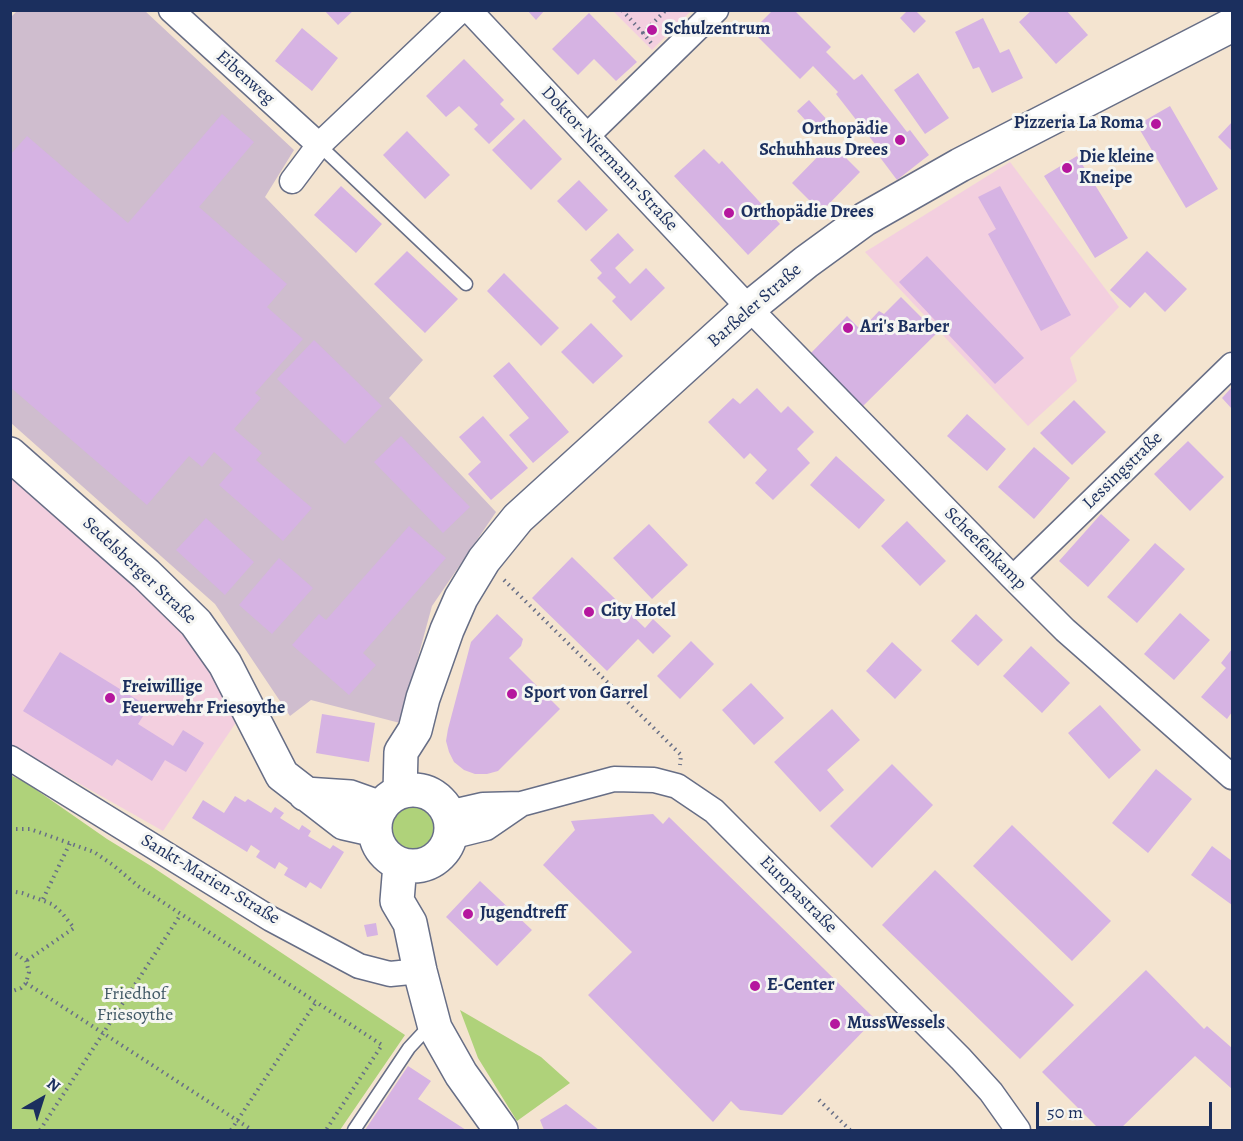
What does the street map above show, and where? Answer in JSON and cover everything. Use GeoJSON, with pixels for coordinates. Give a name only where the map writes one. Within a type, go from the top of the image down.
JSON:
{"type":"FeatureCollection","features":[{"type":"Feature","properties":{"kind":"street","name":"Eibenweg"},"geometry":{"type":"LineString","coordinates":[[171,10],[319,145]]}},
{"type":"Feature","properties":{"kind":"street"},"geometry":{"type":"LineString","coordinates":[[292,181],[319,145],[461,10]]}},
{"type":"Feature","properties":{"kind":"street","name":"Doktor-Niermann-Straße"},"geometry":{"type":"LineString","coordinates":[[469,10],[749,308]]}},
{"type":"Feature","properties":{"kind":"street"},"geometry":{"type":"LineString","coordinates":[[588,135],[716,10]]}},
{"type":"Feature","properties":{"kind":"street","name":"Barßeler Straße"},"geometry":{"type":"LineString","coordinates":[[395,805],[423,754],[415,730],[423,698],[447,630],[461,598],[484,560],[518,518],[749,308],[818,252],[874,213],[960,165],[1233,26]]}},
{"type":"Feature","properties":{"kind":"street","name":"Scheefenkamp"},"geometry":{"type":"LineString","coordinates":[[749,308],[1065,630],[1233,777]]}},
{"type":"Feature","properties":{"kind":"street","name":"Lessingstraße"},"geometry":{"type":"LineString","coordinates":[[1013,578],[1233,365]]}},
{"type":"Feature","properties":{"kind":"street","name":"Sedelsberger Straße"},"geometry":{"type":"LineString","coordinates":[[10,454],[146,574],[196,623],[225,664],[282,774],[305,794],[350,797],[395,805]]}},
{"type":"Feature","properties":{"kind":"street","name":"Sankt-Marien-Straße"},"geometry":{"type":"LineString","coordinates":[[10,758],[271,919],[359,966],[390,974],[420,971]]}},
{"type":"Feature","properties":{"kind":"street","name":"Europastraße"},"geometry":{"type":"LineString","coordinates":[[449,825],[486,828],[521,804],[614,780],[654,780],[677,786],[714,811],[936,1034],[991,1092],[1018,1131]]}},
{"type":"Feature","properties":{"kind":"street"},"geometry":{"type":"LineString","coordinates":[[434,796],[442,803],[449,825],[445,849],[436,859],[412,864],[390,859],[382,851],[377,841],[395,805],[434,796]]}},
{"type":"Feature","properties":{"kind":"street"},"geometry":{"type":"LineString","coordinates":[[412,864],[397,901],[410,923],[435,1028],[461,1074],[501,1131]]}},
{"type":"Feature","properties":{"kind":"lane"},"geometry":{"type":"LineString","coordinates":[[319,145],[466,284]]}},
{"type":"Feature","properties":{"kind":"lane"},"geometry":{"type":"LineString","coordinates":[[354,1131],[409,1048],[422,1034],[435,1028]]}},
{"type":"Feature","properties":{"kind":"path"},"geometry":{"type":"LineString","coordinates":[[622,10],[643,33]]}},
{"type":"Feature","properties":{"kind":"path"},"geometry":{"type":"LineString","coordinates":[[484,560],[681,755],[677,786]]}},
{"type":"Feature","properties":{"kind":"path"},"geometry":{"type":"LineString","coordinates":[[10,829],[30,830],[94,852],[138,886],[382,1045],[326,1131]]}},
{"type":"Feature","properties":{"kind":"path"},"geometry":{"type":"LineString","coordinates":[[43,900],[70,843]]}},
{"type":"Feature","properties":{"kind":"path"},"geometry":{"type":"LineString","coordinates":[[10,891],[43,900],[62,913],[74,928],[26,962]]}},
{"type":"Feature","properties":{"kind":"path"},"geometry":{"type":"LineString","coordinates":[[40,1131],[181,914]]}},
{"type":"Feature","properties":{"kind":"path"},"geometry":{"type":"LineString","coordinates":[[10,953],[21,957],[26,962],[29,972],[26,983],[16,991],[10,992]]}},
{"type":"Feature","properties":{"kind":"path"},"geometry":{"type":"LineString","coordinates":[[26,983],[252,1131]]}},
{"type":"Feature","properties":{"kind":"path"},"geometry":{"type":"LineString","coordinates":[[231,1131],[316,1002]]}},
{"type":"Feature","properties":{"kind":"path"},"geometry":{"type":"LineString","coordinates":[[819,1100],[850,1131]]}},
{"type":"Feature","properties":{"kind":"shaded area"},"geometry":{"type":"Polygon","coordinates":[[[17,11],[145,11],[294,150],[265,197],[423,360],[389,398],[496,512],[432,606],[400,723],[311,700],[290,716],[215,604],[11,423],[11,17],[17,11]]]}},
{"type":"Feature","properties":{"kind":"shaded area","name":"Schulzentrum"},"geometry":{"type":"Polygon","coordinates":[[[613,11],[691,11],[652,50],[613,11]]]}},
{"type":"Feature","properties":{"kind":"shaded area"},"geometry":{"type":"Polygon","coordinates":[[[1010,162],[1119,307],[1070,358],[1077,381],[1028,426],[865,252],[1010,162]]]}},
{"type":"Feature","properties":{"kind":"shaded area"},"geometry":{"type":"Polygon","coordinates":[[[10,469],[172,611],[243,712],[163,831],[11,745],[10,469]]]}},
{"type":"Feature","properties":{"kind":"green space","name":"Friedhof Friesoythe"},"geometry":{"type":"Polygon","coordinates":[[[10,775],[25,782],[107,839],[405,1035],[340,1130],[11,1130],[10,775]]]}},
{"type":"Feature","properties":{"kind":"green space"},"geometry":{"type":"Polygon","coordinates":[[[413,806],[422,807],[429,812],[434,819],[434,837],[429,844],[422,849],[413,850],[404,849],[397,844],[392,837],[391,828],[392,819],[397,812],[404,807],[413,806]]]}},
{"type":"Feature","properties":{"kind":"green space"},"geometry":{"type":"Polygon","coordinates":[[[460,1010],[541,1057],[570,1083],[517,1121],[478,1058],[460,1010]]]}},
{"type":"Feature","properties":{"kind":"building"},"geometry":{"type":"Polygon","coordinates":[[[324,10],[354,10],[338,25],[324,10]]]}},
{"type":"Feature","properties":{"kind":"building"},"geometry":{"type":"Polygon","coordinates":[[[527,10],[545,10],[536,20],[527,10]]]}},
{"type":"Feature","properties":{"kind":"building"},"geometry":{"type":"Polygon","coordinates":[[[773,10],[794,10],[831,47],[826,52],[854,80],[862,74],[907,132],[910,130],[929,155],[897,180],[879,156],[882,153],[836,94],[838,92],[813,66],[800,79],[752,31],[773,10]]]}},
{"type":"Feature","properties":{"kind":"building"},"geometry":{"type":"Polygon","coordinates":[[[908,10],[915,10],[926,21],[914,33],[900,18],[908,10]]]}},
{"type":"Feature","properties":{"kind":"building"},"geometry":{"type":"Polygon","coordinates":[[[1032,10],[1066,10],[1088,35],[1056,64],[1019,22],[1032,10]]]}},
{"type":"Feature","properties":{"kind":"building"},"geometry":{"type":"Polygon","coordinates":[[[589,13],[637,62],[616,81],[594,59],[578,75],[552,49],[589,13]]]}},
{"type":"Feature","properties":{"kind":"building"},"geometry":{"type":"Polygon","coordinates":[[[983,18],[1000,53],[1009,49],[1023,78],[992,93],[979,67],[973,69],[955,32],[983,18]]]}},
{"type":"Feature","properties":{"kind":"building"},"geometry":{"type":"Polygon","coordinates":[[[302,28],[338,58],[312,91],[275,61],[302,28]]]}},
{"type":"Feature","properties":{"kind":"building"},"geometry":{"type":"Polygon","coordinates":[[[464,59],[504,100],[500,104],[515,119],[489,144],[474,129],[478,125],[459,106],[446,117],[426,96],[464,59]]]}},
{"type":"Feature","properties":{"kind":"building"},"geometry":{"type":"Polygon","coordinates":[[[918,73],[949,118],[925,134],[894,90],[918,73]]]}},
{"type":"Feature","properties":{"kind":"building"},"geometry":{"type":"Polygon","coordinates":[[[809,100],[830,123],[818,134],[797,111],[809,100]]]}},
{"type":"Feature","properties":{"kind":"building"},"geometry":{"type":"Polygon","coordinates":[[[1170,106],[1218,189],[1186,208],[1137,125],[1170,106]]]}},
{"type":"Feature","properties":{"kind":"building"},"geometry":{"type":"Polygon","coordinates":[[[222,114],[254,142],[199,207],[287,284],[267,307],[303,339],[255,393],[261,398],[234,429],[262,453],[256,460],[312,508],[283,541],[219,485],[233,469],[214,452],[202,467],[189,456],[147,505],[10,387],[10,155],[27,136],[128,223],[222,114]]]}},
{"type":"Feature","properties":{"kind":"building"},"geometry":{"type":"Polygon","coordinates":[[[524,119],[562,159],[531,190],[492,150],[524,119]]]}},
{"type":"Feature","properties":{"kind":"building"},"geometry":{"type":"Polygon","coordinates":[[[1232,122],[1232,151],[1218,137],[1232,122]]]}},
{"type":"Feature","properties":{"kind":"building"},"geometry":{"type":"Polygon","coordinates":[[[407,131],[450,175],[425,199],[383,155],[407,131]]]}},
{"type":"Feature","properties":{"kind":"building"},"geometry":{"type":"Polygon","coordinates":[[[831,143],[860,172],[821,212],[792,183],[831,143]]]}},
{"type":"Feature","properties":{"kind":"building"},"geometry":{"type":"Polygon","coordinates":[[[704,149],[719,164],[722,161],[780,224],[748,255],[674,176],[704,149]]]}},
{"type":"Feature","properties":{"kind":"building"},"geometry":{"type":"Polygon","coordinates":[[[1077,156],[1128,238],[1095,258],[1044,176],[1077,156]]]}},
{"type":"Feature","properties":{"kind":"building"},"geometry":{"type":"Polygon","coordinates":[[[579,180],[608,210],[586,231],[557,201],[579,180]]]}},
{"type":"Feature","properties":{"kind":"building"},"geometry":{"type":"Polygon","coordinates":[[[341,186],[382,224],[356,253],[314,215],[341,186]]]}},
{"type":"Feature","properties":{"kind":"building"},"geometry":{"type":"Polygon","coordinates":[[[1000,186],[1071,315],[1041,331],[988,234],[996,229],[978,197],[1000,186]]]}},
{"type":"Feature","properties":{"kind":"building"},"geometry":{"type":"Polygon","coordinates":[[[618,233],[634,250],[615,268],[630,284],[646,268],[665,288],[631,321],[612,301],[616,297],[597,278],[602,273],[590,260],[618,233]]]}},
{"type":"Feature","properties":{"kind":"building"},"geometry":{"type":"Polygon","coordinates":[[[407,251],[458,299],[425,333],[374,284],[407,251]]]}},
{"type":"Feature","properties":{"kind":"building"},"geometry":{"type":"Polygon","coordinates":[[[1147,251],[1187,289],[1165,312],[1145,292],[1130,308],[1110,290],[1147,251]]]}},
{"type":"Feature","properties":{"kind":"building"},"geometry":{"type":"Polygon","coordinates":[[[927,256],[1024,358],[995,384],[899,282],[927,256]]]}},
{"type":"Feature","properties":{"kind":"building"},"geometry":{"type":"Polygon","coordinates":[[[504,273],[559,328],[541,346],[487,291],[504,273]]]}},
{"type":"Feature","properties":{"kind":"building"},"geometry":{"type":"Polygon","coordinates":[[[901,297],[937,333],[862,407],[810,354],[847,316],[861,330],[879,311],[884,314],[901,297]]]}},
{"type":"Feature","properties":{"kind":"building"},"geometry":{"type":"Polygon","coordinates":[[[591,323],[623,356],[593,384],[561,352],[591,323]]]}},
{"type":"Feature","properties":{"kind":"building"},"geometry":{"type":"Polygon","coordinates":[[[314,340],[382,406],[345,444],[277,379],[314,340]]]}},
{"type":"Feature","properties":{"kind":"building"},"geometry":{"type":"Polygon","coordinates":[[[509,362],[569,432],[533,463],[509,435],[529,418],[493,376],[509,362]]]}},
{"type":"Feature","properties":{"kind":"building"},"geometry":{"type":"Polygon","coordinates":[[[1232,387],[1232,409],[1222,398],[1232,387]]]}},
{"type":"Feature","properties":{"kind":"building"},"geometry":{"type":"Polygon","coordinates":[[[757,388],[781,413],[788,406],[814,432],[797,449],[810,463],[773,500],[755,483],[767,470],[750,453],[744,459],[708,422],[733,398],[740,404],[757,388]]]}},
{"type":"Feature","properties":{"kind":"building"},"geometry":{"type":"Polygon","coordinates":[[[1074,400],[1106,432],[1072,465],[1040,433],[1074,400]]]}},
{"type":"Feature","properties":{"kind":"building"},"geometry":{"type":"Polygon","coordinates":[[[967,414],[1006,449],[987,471],[947,436],[967,414]]]}},
{"type":"Feature","properties":{"kind":"building"},"geometry":{"type":"Polygon","coordinates":[[[483,416],[528,468],[491,500],[468,474],[481,462],[459,437],[483,416]]]}},
{"type":"Feature","properties":{"kind":"building"},"geometry":{"type":"Polygon","coordinates":[[[401,436],[470,507],[443,533],[374,462],[401,436]]]}},
{"type":"Feature","properties":{"kind":"building"},"geometry":{"type":"Polygon","coordinates":[[[1188,441],[1224,477],[1190,511],[1154,474],[1188,441]]]}},
{"type":"Feature","properties":{"kind":"building"},"geometry":{"type":"Polygon","coordinates":[[[1034,447],[1070,478],[1034,519],[998,487],[1034,447]]]}},
{"type":"Feature","properties":{"kind":"building"},"geometry":{"type":"Polygon","coordinates":[[[836,456],[885,500],[859,529],[810,485],[836,456]]]}},
{"type":"Feature","properties":{"kind":"building"},"geometry":{"type":"Polygon","coordinates":[[[1101,514],[1130,540],[1088,587],[1059,561],[1101,514]]]}},
{"type":"Feature","properties":{"kind":"building"},"geometry":{"type":"Polygon","coordinates":[[[206,518],[254,562],[225,595],[176,550],[206,518]]]}},
{"type":"Feature","properties":{"kind":"building"},"geometry":{"type":"Polygon","coordinates":[[[907,521],[946,561],[920,586],[881,546],[907,521]]]}},
{"type":"Feature","properties":{"kind":"building"},"geometry":{"type":"Polygon","coordinates":[[[649,524],[688,565],[652,599],[613,558],[649,524]]]}},
{"type":"Feature","properties":{"kind":"building"},"geometry":{"type":"Polygon","coordinates":[[[409,526],[446,558],[363,653],[376,665],[349,695],[292,645],[319,614],[326,620],[409,526]]]}},
{"type":"Feature","properties":{"kind":"building"},"geometry":{"type":"Polygon","coordinates":[[[1155,543],[1185,569],[1137,623],[1107,597],[1155,543]]]}},
{"type":"Feature","properties":{"kind":"building"},"geometry":{"type":"Polygon","coordinates":[[[572,557],[645,628],[653,619],[671,636],[653,654],[638,639],[607,671],[532,598],[572,557]]]}},
{"type":"Feature","properties":{"kind":"building"},"geometry":{"type":"Polygon","coordinates":[[[279,558],[313,588],[272,634],[239,605],[279,558]]]}},
{"type":"Feature","properties":{"kind":"building"},"geometry":{"type":"Polygon","coordinates":[[[1180,613],[1210,640],[1174,680],[1144,654],[1180,613]]]}},
{"type":"Feature","properties":{"kind":"building"},"geometry":{"type":"Polygon","coordinates":[[[497,614],[523,639],[521,646],[509,658],[560,709],[498,771],[475,774],[464,770],[454,762],[446,741],[471,642],[497,614]]]}},
{"type":"Feature","properties":{"kind":"building"},"geometry":{"type":"Polygon","coordinates":[[[976,614],[1003,640],[978,666],[951,641],[976,614]]]}},
{"type":"Feature","properties":{"kind":"building"},"geometry":{"type":"Polygon","coordinates":[[[691,641],[714,664],[680,699],[657,676],[691,641]]]}},
{"type":"Feature","properties":{"kind":"building"},"geometry":{"type":"Polygon","coordinates":[[[892,642],[922,670],[895,699],[866,671],[892,642]]]}},
{"type":"Feature","properties":{"kind":"building"},"geometry":{"type":"Polygon","coordinates":[[[1031,646],[1070,683],[1042,713],[1003,676],[1031,646]]]}},
{"type":"Feature","properties":{"kind":"building"},"geometry":{"type":"Polygon","coordinates":[[[1232,649],[1232,712],[1227,719],[1201,697],[1226,668],[1221,663],[1232,649]]]}},
{"type":"Feature","properties":{"kind":"building"},"geometry":{"type":"Polygon","coordinates":[[[60,652],[149,707],[138,724],[173,746],[183,730],[204,743],[186,772],[165,760],[152,781],[117,759],[112,766],[23,711],[60,652]]]}},
{"type":"Feature","properties":{"kind":"building"},"geometry":{"type":"Polygon","coordinates":[[[751,683],[784,718],[754,745],[722,710],[751,683]]]}},
{"type":"Feature","properties":{"kind":"building"},"geometry":{"type":"Polygon","coordinates":[[[1100,705],[1141,750],[1109,779],[1068,733],[1100,705]]]}},
{"type":"Feature","properties":{"kind":"building"},"geometry":{"type":"Polygon","coordinates":[[[832,709],[860,740],[827,770],[844,790],[820,812],[774,762],[832,709]]]}},
{"type":"Feature","properties":{"kind":"building"},"geometry":{"type":"Polygon","coordinates":[[[322,714],[375,723],[369,762],[316,753],[322,714]]]}},
{"type":"Feature","properties":{"kind":"building"},"geometry":{"type":"Polygon","coordinates":[[[892,764],[933,805],[872,868],[830,826],[892,764]]]}},
{"type":"Feature","properties":{"kind":"building"},"geometry":{"type":"Polygon","coordinates":[[[1156,769],[1192,799],[1148,853],[1112,823],[1156,769]]]}},
{"type":"Feature","properties":{"kind":"building"},"geometry":{"type":"Polygon","coordinates":[[[235,796],[245,802],[248,799],[271,813],[275,807],[284,813],[280,818],[299,830],[302,825],[311,831],[308,836],[330,849],[333,845],[344,852],[321,889],[310,882],[306,888],[284,875],[288,868],[279,862],[275,869],[256,857],[260,851],[251,845],[247,852],[192,818],[203,800],[224,813],[235,796]]]}},
{"type":"Feature","properties":{"kind":"building"},"geometry":{"type":"Polygon","coordinates":[[[653,814],[663,824],[669,817],[875,1019],[782,1115],[740,1110],[731,1101],[713,1122],[588,995],[632,952],[543,865],[575,830],[571,821],[653,814]]]}},
{"type":"Feature","properties":{"kind":"building"},"geometry":{"type":"Polygon","coordinates":[[[1012,825],[1111,921],[1072,961],[973,866],[1012,825]]]}},
{"type":"Feature","properties":{"kind":"building"},"geometry":{"type":"Polygon","coordinates":[[[1212,846],[1232,861],[1232,905],[1191,875],[1212,846]]]}},
{"type":"Feature","properties":{"kind":"building"},"geometry":{"type":"Polygon","coordinates":[[[935,870],[1074,1005],[1020,1059],[882,925],[935,870]]]}},
{"type":"Feature","properties":{"kind":"building"},"geometry":{"type":"Polygon","coordinates":[[[480,881],[532,930],[497,966],[446,917],[480,881]]]}},
{"type":"Feature","properties":{"kind":"building"},"geometry":{"type":"Polygon","coordinates":[[[376,923],[378,935],[367,937],[364,925],[376,923]]]}},
{"type":"Feature","properties":{"kind":"building"},"geometry":{"type":"Polygon","coordinates":[[[1146,970],[1204,1029],[1207,1026],[1232,1048],[1232,1089],[1195,1056],[1119,1130],[1100,1130],[1042,1072],[1146,970]]]}},
{"type":"Feature","properties":{"kind":"building"},"geometry":{"type":"Polygon","coordinates":[[[408,1066],[431,1081],[418,1099],[466,1130],[365,1130],[408,1066]]]}},
{"type":"Feature","properties":{"kind":"building"},"geometry":{"type":"Polygon","coordinates":[[[566,1104],[599,1130],[544,1130],[540,1120],[566,1104]]]}},
{"type":"Feature","properties":{"kind":"place","name":"Schulzentrum"},"geometry":{"type":"Point","coordinates":[652,30]}},
{"type":"Feature","properties":{"kind":"place","name":"Pizzeria La Roma"},"geometry":{"type":"Point","coordinates":[1156,124]}},
{"type":"Feature","properties":{"kind":"place","name":"Orthopädie Schuhhaus Drees"},"geometry":{"type":"Point","coordinates":[900,140]}},
{"type":"Feature","properties":{"kind":"place","name":"Die kleine Kneipe"},"geometry":{"type":"Point","coordinates":[1067,168]}},
{"type":"Feature","properties":{"kind":"place","name":"Orthopädie Drees"},"geometry":{"type":"Point","coordinates":[729,213]}},
{"type":"Feature","properties":{"kind":"place","name":"Ari's Barber"},"geometry":{"type":"Point","coordinates":[848,328]}},
{"type":"Feature","properties":{"kind":"place","name":"City Hotel"},"geometry":{"type":"Point","coordinates":[589,612]}},
{"type":"Feature","properties":{"kind":"place","name":"Sport von Garrel"},"geometry":{"type":"Point","coordinates":[512,694]}},
{"type":"Feature","properties":{"kind":"place","name":"Freiwillige Feuerwehr Friesoythe"},"geometry":{"type":"Point","coordinates":[110,698]}},
{"type":"Feature","properties":{"kind":"place","name":"Jugendtreff"},"geometry":{"type":"Point","coordinates":[468,914]}},
{"type":"Feature","properties":{"kind":"place","name":"E-Center"},"geometry":{"type":"Point","coordinates":[755,986]}},
{"type":"Feature","properties":{"kind":"place","name":"MussWessels"},"geometry":{"type":"Point","coordinates":[835,1024]}}]}
